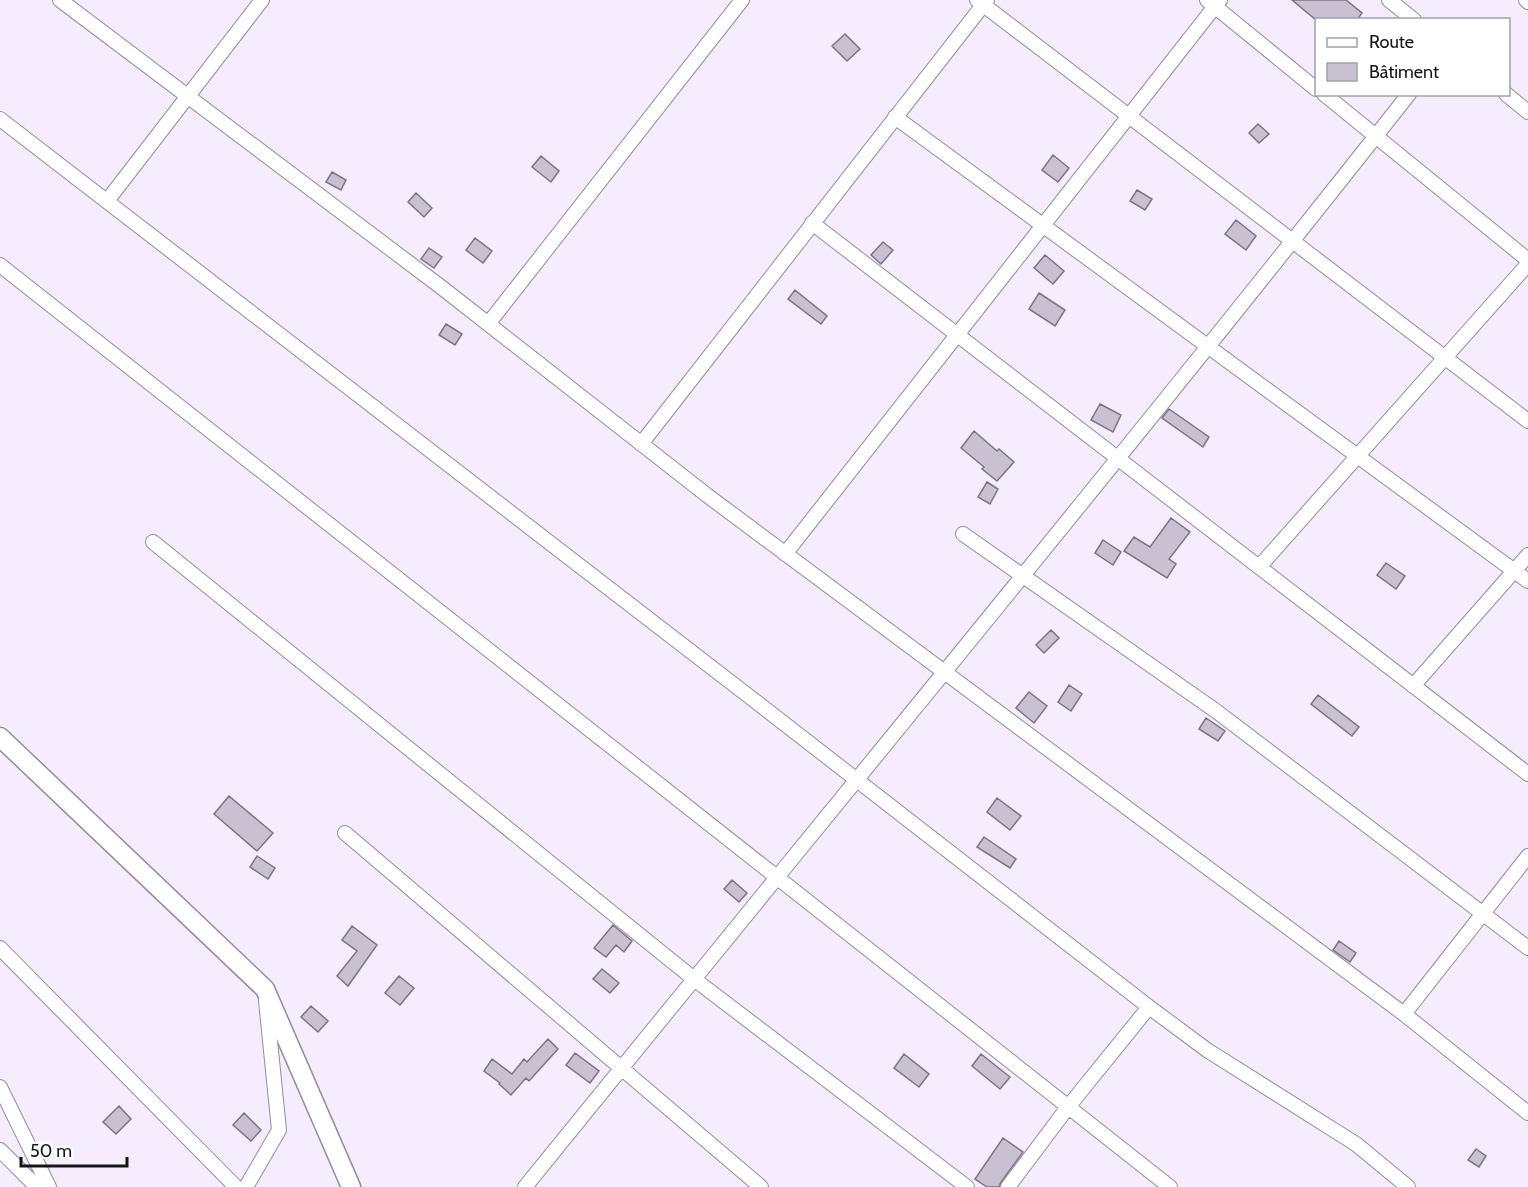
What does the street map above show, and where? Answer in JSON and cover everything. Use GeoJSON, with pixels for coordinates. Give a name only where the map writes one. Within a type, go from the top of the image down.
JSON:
{"type":"FeatureCollection","features":[{"type":"Feature","properties":{"kind":"street"},"geometry":{"type":"LineString","coordinates":[[60,0],[488,324],[785,554],[1404,1014],[1528,1113]]}},
{"type":"Feature","properties":{"kind":"street"},"geometry":{"type":"LineString","coordinates":[[107,201],[262,0]]}},
{"type":"Feature","properties":{"kind":"street"},"geometry":{"type":"LineString","coordinates":[[488,324],[742,0]]}},
{"type":"Feature","properties":{"kind":"street"},"geometry":{"type":"LineString","coordinates":[[1389,0],[1412,18]]}},
{"type":"Feature","properties":{"kind":"street"},"geometry":{"type":"LineString","coordinates":[[641,444],[982,2],[1528,421]]}},
{"type":"Feature","properties":{"kind":"street"},"geometry":{"type":"LineString","coordinates":[[785,554],[1043,227],[1214,2],[1315,87]]}},
{"type":"Feature","properties":{"kind":"street"},"geometry":{"type":"LineString","coordinates":[[1259,567],[1528,262],[1326,96]]}},
{"type":"Feature","properties":{"kind":"street"},"geometry":{"type":"LineString","coordinates":[[525,1187],[945,672],[1407,96]]}},
{"type":"Feature","properties":{"kind":"street"},"geometry":{"type":"LineString","coordinates":[[1508,96],[1528,112]]}},
{"type":"Feature","properties":{"kind":"street"},"geometry":{"type":"LineString","coordinates":[[895,117],[1528,581]]}},
{"type":"Feature","properties":{"kind":"street"},"geometry":{"type":"LineString","coordinates":[[0,119],[1149,1007],[1207,1050],[1356,1144],[1408,1187]]}},
{"type":"Feature","properties":{"kind":"street"},"geometry":{"type":"LineString","coordinates":[[812,223],[1528,774]]}},
{"type":"Feature","properties":{"kind":"street"},"geometry":{"type":"LineString","coordinates":[[0,265],[1170,1187]]}},
{"type":"Feature","properties":{"kind":"street"},"geometry":{"type":"LineString","coordinates":[[963,534],[1216,711],[1528,948]]}},
{"type":"Feature","properties":{"kind":"street"},"geometry":{"type":"LineString","coordinates":[[153,542],[694,979],[967,1187]]}},
{"type":"Feature","properties":{"kind":"street"},"geometry":{"type":"LineString","coordinates":[[1413,686],[1528,555]]}},
{"type":"Feature","properties":{"kind":"street"},"geometry":{"type":"LineString","coordinates":[[0,737],[265,989],[351,1187]]}},
{"type":"Feature","properties":{"kind":"street"},"geometry":{"type":"LineString","coordinates":[[345,833],[761,1187]]}},
{"type":"Feature","properties":{"kind":"street"},"geometry":{"type":"LineString","coordinates":[[1404,1014],[1528,856]]}},
{"type":"Feature","properties":{"kind":"street"},"geometry":{"type":"LineString","coordinates":[[0,948],[236,1187]]}},
{"type":"Feature","properties":{"kind":"street"},"geometry":{"type":"LineString","coordinates":[[246,1187],[279,1130],[265,989]]}},
{"type":"Feature","properties":{"kind":"street"},"geometry":{"type":"LineString","coordinates":[[1008,1187],[1068,1107],[1149,1007]]}},
{"type":"Feature","properties":{"kind":"street"},"geometry":{"type":"LineString","coordinates":[[0,1087],[49,1187]]}},
{"type":"Feature","properties":{"kind":"street"},"geometry":{"type":"LineString","coordinates":[[0,1150],[37,1187]]}},
{"type":"Feature","properties":{"kind":"building"},"geometry":{"type":"Polygon","coordinates":[[[1292,0],[1346,0],[1362,13],[1358,18],[1315,19],[1292,0]]]}},
{"type":"Feature","properties":{"kind":"building"},"geometry":{"type":"Polygon","coordinates":[[[845,34],[860,49],[847,61],[832,46],[845,34]]]}},
{"type":"Feature","properties":{"kind":"building"},"geometry":{"type":"Polygon","coordinates":[[[1258,124],[1269,134],[1259,143],[1249,133],[1258,124]]]}},
{"type":"Feature","properties":{"kind":"building"},"geometry":{"type":"Polygon","coordinates":[[[1053,155],[1069,168],[1058,182],[1042,170],[1053,155]]]}},
{"type":"Feature","properties":{"kind":"building"},"geometry":{"type":"Polygon","coordinates":[[[541,156],[559,171],[551,182],[532,167],[541,156]]]}},
{"type":"Feature","properties":{"kind":"building"},"geometry":{"type":"Polygon","coordinates":[[[332,172],[346,180],[341,190],[326,182],[332,172]]]}},
{"type":"Feature","properties":{"kind":"building"},"geometry":{"type":"Polygon","coordinates":[[[1137,190],[1152,199],[1145,210],[1130,201],[1137,190]]]}},
{"type":"Feature","properties":{"kind":"building"},"geometry":{"type":"Polygon","coordinates":[[[416,193],[432,208],[424,217],[408,202],[416,193]]]}},
{"type":"Feature","properties":{"kind":"building"},"geometry":{"type":"Polygon","coordinates":[[[1236,220],[1256,236],[1246,250],[1225,234],[1236,220]]]}},
{"type":"Feature","properties":{"kind":"building"},"geometry":{"type":"Polygon","coordinates":[[[475,238],[492,251],[483,263],[466,250],[475,238]]]}},
{"type":"Feature","properties":{"kind":"building"},"geometry":{"type":"Polygon","coordinates":[[[883,242],[893,250],[881,264],[871,255],[883,242]]]}},
{"type":"Feature","properties":{"kind":"building"},"geometry":{"type":"Polygon","coordinates":[[[429,248],[442,257],[434,268],[421,259],[429,248]]]}},
{"type":"Feature","properties":{"kind":"building"},"geometry":{"type":"Polygon","coordinates":[[[1045,255],[1064,271],[1053,284],[1034,268],[1045,255]]]}},
{"type":"Feature","properties":{"kind":"building"},"geometry":{"type":"Polygon","coordinates":[[[795,290],[827,316],[821,324],[788,299],[795,290]]]}},
{"type":"Feature","properties":{"kind":"building"},"geometry":{"type":"Polygon","coordinates":[[[1039,293],[1065,310],[1055,326],[1029,309],[1039,293]]]}},
{"type":"Feature","properties":{"kind":"building"},"geometry":{"type":"Polygon","coordinates":[[[446,324],[462,334],[455,345],[439,335],[446,324]]]}},
{"type":"Feature","properties":{"kind":"building"},"geometry":{"type":"Polygon","coordinates":[[[1100,404],[1121,415],[1113,432],[1091,420],[1100,404]]]}},
{"type":"Feature","properties":{"kind":"building"},"geometry":{"type":"Polygon","coordinates":[[[1169,409],[1209,437],[1203,447],[1162,418],[1169,409]]]}},
{"type":"Feature","properties":{"kind":"building"},"geometry":{"type":"Polygon","coordinates":[[[974,431],[1014,462],[997,481],[961,448],[974,431]]]}},
{"type":"Feature","properties":{"kind":"building"},"geometry":{"type":"Polygon","coordinates":[[[987,482],[998,489],[990,504],[978,497],[987,482]]]}},
{"type":"Feature","properties":{"kind":"building"},"geometry":{"type":"Polygon","coordinates":[[[1171,518],[1190,532],[1169,559],[1176,564],[1167,578],[1124,551],[1134,537],[1150,547],[1171,518]]]}},
{"type":"Feature","properties":{"kind":"building"},"geometry":{"type":"Polygon","coordinates":[[[1103,540],[1121,552],[1113,565],[1095,553],[1103,540]]]}},
{"type":"Feature","properties":{"kind":"building"},"geometry":{"type":"Polygon","coordinates":[[[1386,563],[1405,576],[1396,589],[1377,575],[1386,563]]]}},
{"type":"Feature","properties":{"kind":"building"},"geometry":{"type":"Polygon","coordinates":[[[1051,630],[1059,638],[1044,653],[1036,645],[1051,630]]]}},
{"type":"Feature","properties":{"kind":"building"},"geometry":{"type":"Polygon","coordinates":[[[1069,685],[1082,694],[1071,711],[1058,702],[1069,685]]]}},
{"type":"Feature","properties":{"kind":"building"},"geometry":{"type":"Polygon","coordinates":[[[1029,692],[1047,706],[1034,723],[1016,708],[1029,692]]]}},
{"type":"Feature","properties":{"kind":"building"},"geometry":{"type":"Polygon","coordinates":[[[1318,695],[1359,727],[1352,736],[1311,704],[1318,695]]]}},
{"type":"Feature","properties":{"kind":"building"},"geometry":{"type":"Polygon","coordinates":[[[1206,718],[1225,731],[1218,741],[1199,729],[1206,718]]]}},
{"type":"Feature","properties":{"kind":"building"},"geometry":{"type":"Polygon","coordinates":[[[229,796],[273,833],[257,851],[214,814],[229,796]]]}},
{"type":"Feature","properties":{"kind":"building"},"geometry":{"type":"Polygon","coordinates":[[[997,798],[1021,816],[1010,830],[987,812],[997,798]]]}},
{"type":"Feature","properties":{"kind":"building"},"geometry":{"type":"Polygon","coordinates":[[[984,837],[1016,859],[1010,868],[977,847],[984,837]]]}},
{"type":"Feature","properties":{"kind":"building"},"geometry":{"type":"Polygon","coordinates":[[[257,856],[275,868],[268,879],[250,867],[257,856]]]}},
{"type":"Feature","properties":{"kind":"building"},"geometry":{"type":"Polygon","coordinates":[[[732,880],[747,893],[739,902],[724,889],[732,880]]]}},
{"type":"Feature","properties":{"kind":"building"},"geometry":{"type":"Polygon","coordinates":[[[613,925],[632,941],[624,952],[616,945],[606,957],[594,948],[613,925]]]}},
{"type":"Feature","properties":{"kind":"building"},"geometry":{"type":"Polygon","coordinates":[[[352,926],[377,945],[348,986],[337,976],[357,951],[342,940],[352,926]]]}},
{"type":"Feature","properties":{"kind":"building"},"geometry":{"type":"Polygon","coordinates":[[[1339,941],[1356,953],[1350,962],[1333,950],[1339,941]]]}},
{"type":"Feature","properties":{"kind":"building"},"geometry":{"type":"Polygon","coordinates":[[[602,969],[619,983],[610,993],[593,979],[602,969]]]}},
{"type":"Feature","properties":{"kind":"building"},"geometry":{"type":"Polygon","coordinates":[[[399,976],[414,988],[400,1005],[385,993],[399,976]]]}},
{"type":"Feature","properties":{"kind":"building"},"geometry":{"type":"Polygon","coordinates":[[[311,1006],[328,1021],[318,1032],[301,1017],[311,1006]]]}},
{"type":"Feature","properties":{"kind":"building"},"geometry":{"type":"Polygon","coordinates":[[[548,1039],[558,1049],[529,1081],[526,1078],[511,1095],[484,1071],[492,1059],[512,1074],[524,1059],[527,1062],[548,1039]]]}},
{"type":"Feature","properties":{"kind":"building"},"geometry":{"type":"Polygon","coordinates":[[[575,1053],[599,1071],[590,1083],[566,1065],[575,1053]]]}},
{"type":"Feature","properties":{"kind":"building"},"geometry":{"type":"Polygon","coordinates":[[[904,1054],[929,1074],[919,1087],[894,1068],[904,1054]]]}},
{"type":"Feature","properties":{"kind":"building"},"geometry":{"type":"Polygon","coordinates":[[[981,1054],[1010,1077],[1000,1089],[972,1066],[981,1054]]]}},
{"type":"Feature","properties":{"kind":"building"},"geometry":{"type":"Polygon","coordinates":[[[119,1106],[131,1119],[116,1134],[103,1122],[119,1106]]]}},
{"type":"Feature","properties":{"kind":"building"},"geometry":{"type":"Polygon","coordinates":[[[244,1113],[261,1130],[251,1141],[233,1125],[244,1113]]]}},
{"type":"Feature","properties":{"kind":"building"},"geometry":{"type":"Polygon","coordinates":[[[1003,1138],[1023,1152],[999,1187],[987,1187],[975,1179],[1003,1138]]]}},
{"type":"Feature","properties":{"kind":"building"},"geometry":{"type":"Polygon","coordinates":[[[1476,1149],[1486,1156],[1479,1167],[1468,1160],[1476,1149]]]}}]}
